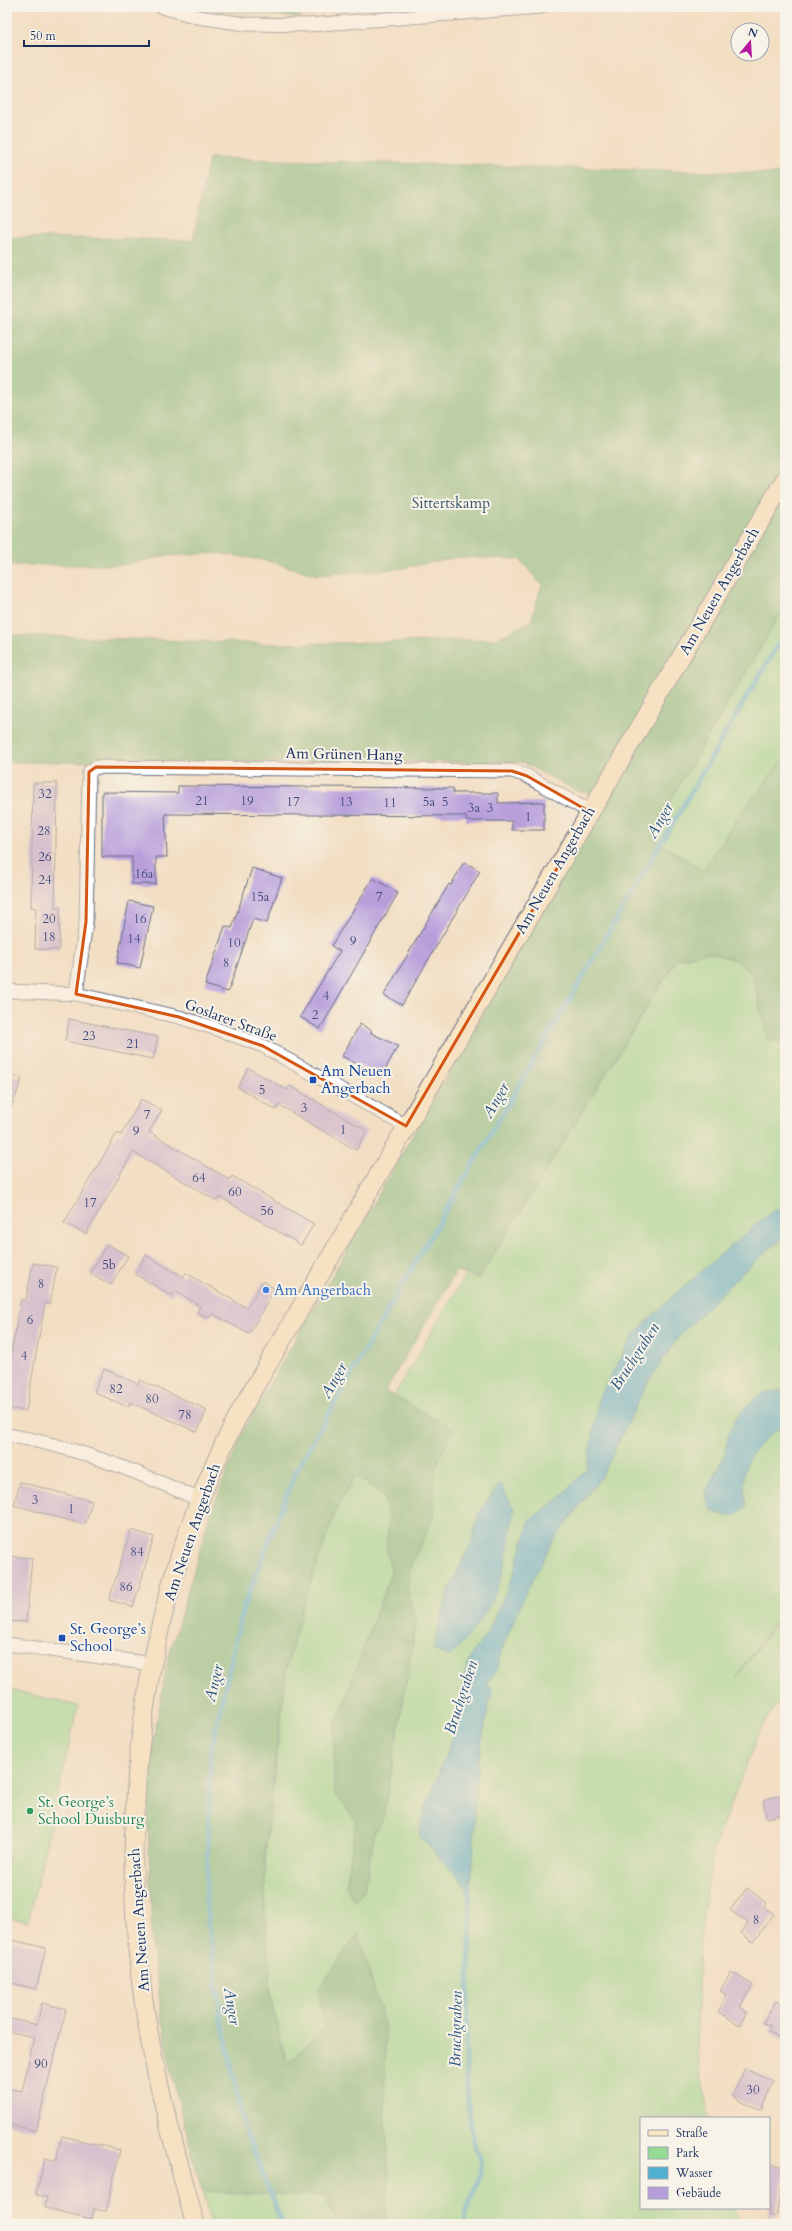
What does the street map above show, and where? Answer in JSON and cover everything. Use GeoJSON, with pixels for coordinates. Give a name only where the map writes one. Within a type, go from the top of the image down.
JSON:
{"type":"FeatureCollection","features":[{"type":"Feature","properties":{"kind":"street"},"geometry":{"type":"LineString","coordinates":[[162,7],[198,17],[245,24],[308,25],[541,7]]}},
{"type":"Feature","properties":{"kind":"street","name":"Am Neuen Angerbach"},"geometry":{"type":"LineString","coordinates":[[195,2224],[154,2060],[140,1965],[133,1872],[133,1830],[139,1759],[152,1664],[172,1588],[200,1500],[240,1410],[785,479]]}},
{"type":"Feature","properties":{"kind":"street","name":"Am Grünen Hang"},"geometry":{"type":"LineString","coordinates":[[76,994],[86,922],[89,772],[96,767],[512,771],[527,776],[590,812]]}},
{"type":"Feature","properties":{"kind":"street","name":"Goslarer Straße"},"geometry":{"type":"LineString","coordinates":[[7,991],[76,994],[179,1017],[263,1046],[406,1126]]}},
{"type":"Feature","properties":{"kind":"street"},"geometry":{"type":"LineString","coordinates":[[7,1435],[99,1458],[134,1470],[200,1500]]}},
{"type":"Feature","properties":{"kind":"street"},"geometry":{"type":"LineString","coordinates":[[7,1644],[152,1664]]}},
{"type":"Feature","properties":{"kind":"highlighted area"},"geometry":{"type":"Polygon","coordinates":[[[96,767],[512,771],[527,776],[590,812],[406,1126],[263,1046],[179,1017],[76,994],[86,922],[89,772],[96,767]]]}},
{"type":"Feature","properties":{"kind":"green space"},"geometry":{"type":"Polygon","coordinates":[[[190,7],[303,7],[301,17],[198,10],[190,7]]]}},
{"type":"Feature","properties":{"kind":"green space","name":"Sittertskamp"},"geometry":{"type":"Polygon","coordinates":[[[209,158],[785,174],[785,606],[664,811],[653,838],[703,871],[736,820],[782,761],[785,764],[785,1042],[767,1040],[753,975],[738,961],[709,952],[677,959],[479,1278],[456,1271],[385,1391],[453,1429],[435,1469],[433,1518],[411,1566],[407,1588],[416,1623],[384,1815],[375,1831],[364,1892],[354,1900],[346,1886],[356,1821],[334,1792],[334,1731],[391,1572],[386,1545],[389,1520],[383,1494],[355,1476],[335,1512],[303,1604],[287,1666],[270,1802],[265,1856],[265,1911],[272,2005],[287,2064],[325,2027],[318,1990],[358,1934],[385,2025],[385,2121],[389,2170],[386,2224],[336,2224],[326,2196],[202,2191],[169,2066],[152,1946],[148,1815],[153,1744],[168,1659],[210,1515],[245,1427],[607,797],[577,791],[522,762],[7,762],[7,635],[282,644],[388,642],[496,639],[531,621],[542,585],[519,559],[459,557],[397,569],[317,575],[268,561],[218,553],[163,556],[123,565],[7,565],[7,237],[193,240],[209,158]]]}},
{"type":"Feature","properties":{"kind":"green space"},"geometry":{"type":"Polygon","coordinates":[[[785,606],[785,757],[736,820],[703,871],[653,838],[664,811],[785,606]]]}},
{"type":"Feature","properties":{"kind":"green space"},"geometry":{"type":"Polygon","coordinates":[[[709,952],[738,961],[785,968],[785,1607],[736,1678],[785,1611],[785,1691],[760,1730],[713,1849],[700,1939],[696,2049],[709,2117],[640,2117],[640,2209],[735,2209],[740,2224],[338,2224],[287,2064],[272,2005],[265,1911],[265,1857],[287,1666],[303,1604],[335,1512],[354,1476],[405,1402],[394,1396],[466,1274],[479,1278],[677,959],[709,952]]]}},
{"type":"Feature","properties":{"kind":"green space","name":"St. George’s School Duisburg"},"geometry":{"type":"Polygon","coordinates":[[[7,1689],[78,1706],[28,1922],[7,1917],[7,1689]]]}},
{"type":"Feature","properties":{"kind":"green space"},"geometry":{"type":"Polygon","coordinates":[[[202,2191],[326,2196],[336,2224],[212,2224],[202,2191]]]}},
{"type":"Feature","properties":{"kind":"water"},"geometry":{"type":"Polygon","coordinates":[[[785,1204],[785,1236],[744,1271],[680,1335],[648,1381],[602,1476],[553,1541],[525,1594],[502,1649],[497,1671],[486,1683],[492,1691],[477,1771],[474,1810],[474,1854],[469,1889],[420,1837],[422,1817],[464,1708],[462,1682],[472,1654],[488,1632],[513,1576],[530,1520],[560,1498],[587,1469],[599,1397],[634,1334],[673,1296],[761,1220],[785,1204]]]}},
{"type":"Feature","properties":{"kind":"water"},"geometry":{"type":"Polygon","coordinates":[[[783,1390],[785,1393],[785,1425],[762,1442],[752,1454],[746,1465],[744,1485],[746,1506],[737,1514],[730,1516],[726,1516],[711,1510],[705,1494],[725,1454],[728,1435],[736,1418],[749,1404],[765,1392],[783,1390]]]}},
{"type":"Feature","properties":{"kind":"water"},"geometry":{"type":"Polygon","coordinates":[[[500,1483],[514,1509],[503,1572],[496,1592],[479,1622],[449,1657],[433,1649],[448,1592],[472,1541],[479,1513],[500,1483]]]}},
{"type":"Feature","properties":{"kind":"building"},"geometry":{"type":"Polygon","coordinates":[[[33,783],[57,783],[55,908],[60,908],[59,950],[35,949],[36,908],[31,907],[33,783]]]}},
{"type":"Feature","properties":{"kind":"building"},"geometry":{"type":"Polygon","coordinates":[[[178,786],[453,788],[453,793],[498,793],[498,803],[544,802],[544,830],[512,830],[512,821],[466,821],[466,816],[165,814],[167,857],[156,857],[156,884],[132,884],[132,857],[102,857],[102,792],[178,793],[178,786]]]}},
{"type":"Feature","properties":{"kind":"building"},"geometry":{"type":"Polygon","coordinates":[[[464,862],[480,871],[402,1005],[384,995],[449,884],[451,885],[464,862]]]}},
{"type":"Feature","properties":{"kind":"building"},"geometry":{"type":"Polygon","coordinates":[[[252,868],[282,878],[267,923],[253,919],[228,992],[205,985],[225,926],[232,928],[252,868]]]}},
{"type":"Feature","properties":{"kind":"building"},"geometry":{"type":"Polygon","coordinates":[[[373,878],[398,893],[320,1029],[300,1017],[340,951],[331,946],[373,878]]]}},
{"type":"Feature","properties":{"kind":"building"},"geometry":{"type":"Polygon","coordinates":[[[129,901],[153,906],[140,968],[117,963],[129,901]]]}},
{"type":"Feature","properties":{"kind":"building"},"geometry":{"type":"Polygon","coordinates":[[[69,1019],[158,1037],[153,1059],[65,1041],[69,1019]]]}},
{"type":"Feature","properties":{"kind":"building"},"geometry":{"type":"Polygon","coordinates":[[[360,1024],[372,1031],[371,1033],[398,1046],[381,1077],[342,1056],[360,1024]]]}},
{"type":"Feature","properties":{"kind":"building"},"geometry":{"type":"Polygon","coordinates":[[[248,1068],[287,1090],[290,1086],[367,1131],[356,1150],[279,1105],[276,1110],[238,1087],[248,1068]]]}},
{"type":"Feature","properties":{"kind":"building"},"geometry":{"type":"Polygon","coordinates":[[[7,1073],[22,1079],[8,1116],[7,1116],[7,1073]]]}},
{"type":"Feature","properties":{"kind":"building"},"geometry":{"type":"Polygon","coordinates":[[[141,1099],[162,1110],[149,1132],[230,1180],[232,1176],[314,1224],[301,1245],[220,1197],[217,1201],[133,1152],[86,1234],[64,1223],[117,1133],[121,1135],[141,1099]]]}},
{"type":"Feature","properties":{"kind":"building"},"geometry":{"type":"Polygon","coordinates":[[[107,1244],[128,1256],[111,1285],[90,1273],[107,1244]]]}},
{"type":"Feature","properties":{"kind":"building"},"geometry":{"type":"Polygon","coordinates":[[[146,1255],[183,1277],[186,1273],[247,1308],[263,1281],[275,1289],[249,1334],[212,1313],[209,1318],[197,1312],[200,1306],[175,1291],[172,1296],[135,1274],[146,1255]]]}},
{"type":"Feature","properties":{"kind":"building"},"geometry":{"type":"Polygon","coordinates":[[[33,1263],[57,1267],[50,1304],[45,1303],[26,1411],[7,1408],[7,1378],[21,1299],[26,1300],[33,1263]]]}},
{"type":"Feature","properties":{"kind":"building"},"geometry":{"type":"Polygon","coordinates":[[[104,1369],[138,1384],[140,1380],[207,1410],[197,1432],[130,1402],[128,1407],[94,1392],[104,1369]]]}},
{"type":"Feature","properties":{"kind":"building"},"geometry":{"type":"Polygon","coordinates":[[[20,1482],[92,1501],[85,1525],[14,1505],[20,1482]]]}},
{"type":"Feature","properties":{"kind":"building"},"geometry":{"type":"Polygon","coordinates":[[[131,1530],[154,1537],[133,1607],[109,1600],[131,1530]]]}},
{"type":"Feature","properties":{"kind":"building"},"geometry":{"type":"Polygon","coordinates":[[[7,1556],[32,1558],[26,1622],[7,1621],[7,1556]]]}},
{"type":"Feature","properties":{"kind":"building"},"geometry":{"type":"Polygon","coordinates":[[[785,1794],[785,1814],[767,1818],[763,1800],[785,1794]]]}},
{"type":"Feature","properties":{"kind":"building"},"geometry":{"type":"Polygon","coordinates":[[[747,1888],[766,1903],[764,1907],[774,1914],[753,1942],[741,1933],[748,1923],[730,1910],[747,1888]]]}},
{"type":"Feature","properties":{"kind":"building"},"geometry":{"type":"Polygon","coordinates":[[[7,1939],[46,1948],[36,1989],[7,1982],[7,1939]]]}},
{"type":"Feature","properties":{"kind":"building"},"geometry":{"type":"Polygon","coordinates":[[[731,1972],[753,1985],[740,2007],[747,2012],[740,2025],[718,2012],[727,1995],[720,1991],[731,1972]]]}},
{"type":"Feature","properties":{"kind":"building"},"geometry":{"type":"Polygon","coordinates":[[[776,2001],[785,2006],[785,2041],[768,2031],[771,2026],[763,2023],[776,2001]]]}},
{"type":"Feature","properties":{"kind":"building"},"geometry":{"type":"Polygon","coordinates":[[[42,2003],[66,2009],[36,2131],[7,2124],[7,2088],[22,2091],[34,2037],[7,2031],[7,2018],[37,2025],[42,2003]]]}},
{"type":"Feature","properties":{"kind":"building"},"geometry":{"type":"Polygon","coordinates":[[[745,2068],[773,2081],[761,2109],[738,2101],[738,2099],[732,2096],[745,2068]]]}},
{"type":"Feature","properties":{"kind":"building"},"geometry":{"type":"Polygon","coordinates":[[[62,2136],[120,2150],[106,2211],[94,2209],[92,2219],[45,2208],[47,2197],[36,2195],[45,2158],[56,2161],[62,2136]]]}},
{"type":"Feature","properties":{"kind":"building"},"geometry":{"type":"Polygon","coordinates":[[[770,2164],[785,2167],[776,2216],[769,2216],[770,2164]]]}},
{"type":"Feature","properties":{"kind":"waterway","name":"Anger"},"geometry":{"type":"LineString","coordinates":[[282,2224],[244,2126],[221,2017],[206,1904],[211,1749],[243,1608],[295,1473],[406,1278],[785,632]]}},
{"type":"Feature","properties":{"kind":"waterway","name":"Bruchgraben"},"geometry":{"type":"LineString","coordinates":[[466,2224],[465,2218],[481,2169],[481,2159],[475,2147],[471,2129],[466,2065],[466,2019],[470,1951],[470,1906],[468,1883]]}},
{"type":"Feature","properties":{"kind":"place","name":"Am Neuen Angerbach"},"geometry":{"type":"Point","coordinates":[313,1080]}},
{"type":"Feature","properties":{"kind":"place","name":"Am Angerbach"},"geometry":{"type":"Point","coordinates":[266,1290]}},
{"type":"Feature","properties":{"kind":"place","name":"St. George’s School"},"geometry":{"type":"Point","coordinates":[62,1638]}},
{"type":"Feature","properties":{"kind":"place","name":"St. George’s School Duisburg"},"geometry":{"type":"Point","coordinates":[30,1811]}}]}
